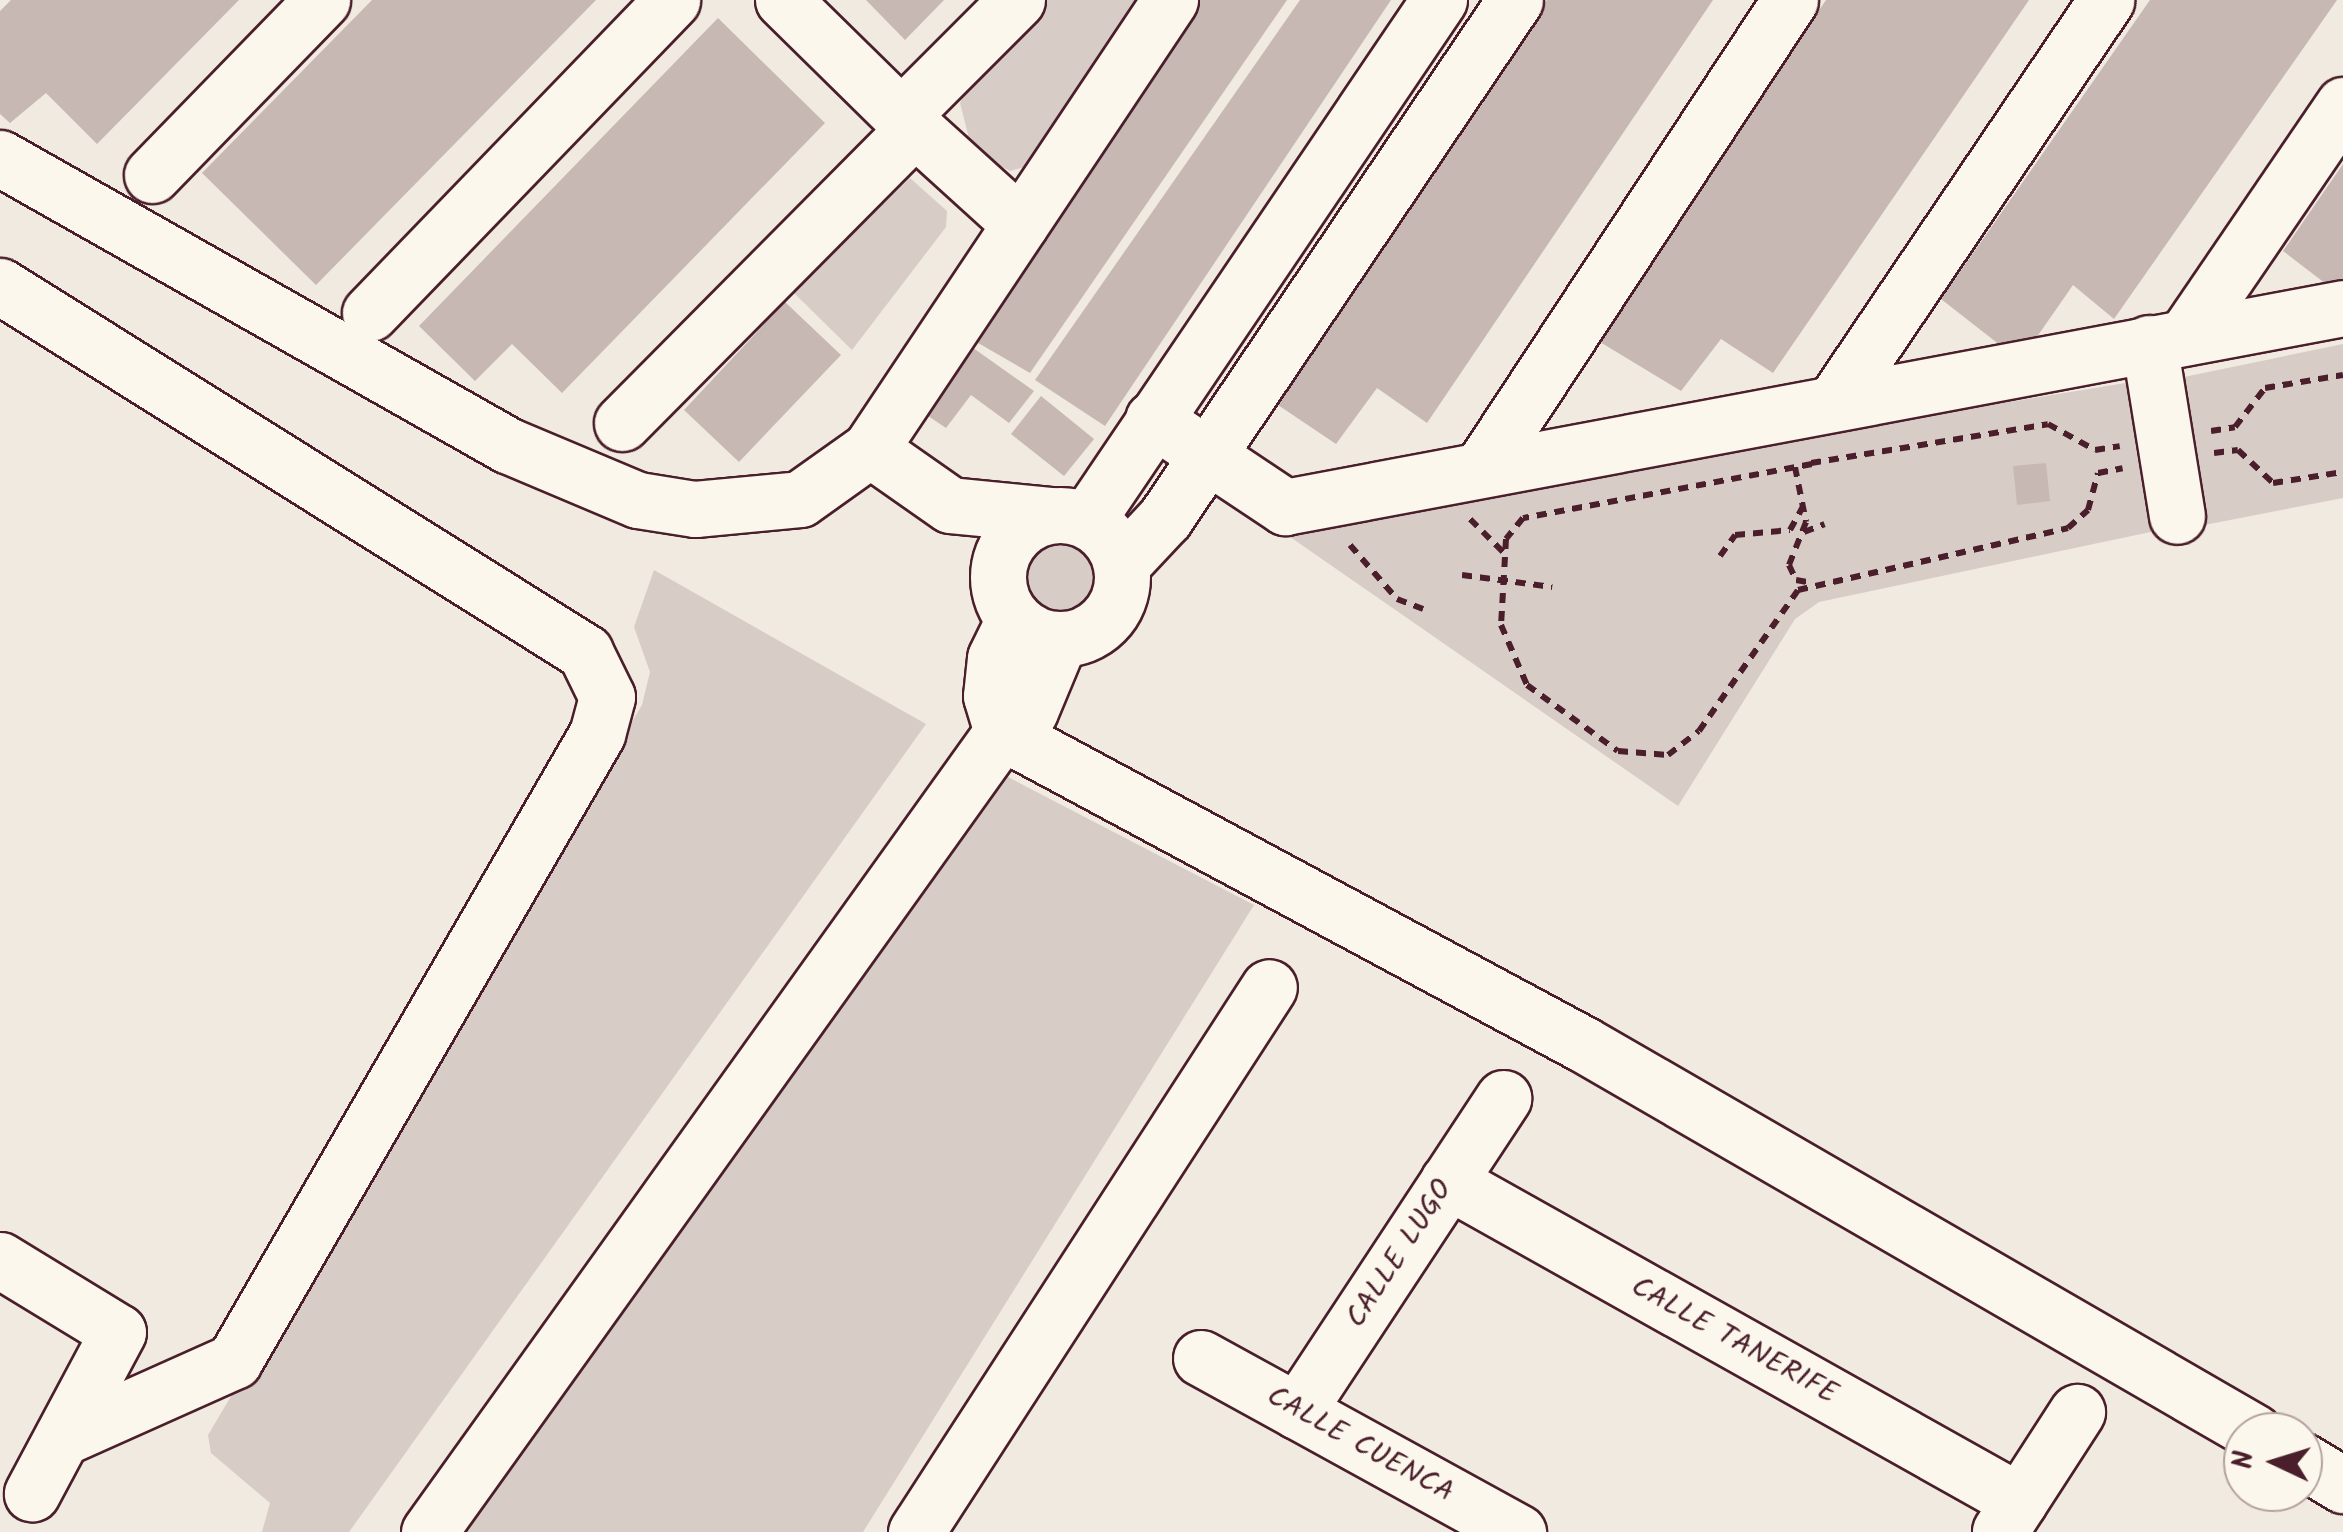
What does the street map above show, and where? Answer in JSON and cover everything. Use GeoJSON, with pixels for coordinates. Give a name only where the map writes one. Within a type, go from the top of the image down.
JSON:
{"type":"FeatureCollection","features":[{"type":"Feature","properties":{"kind":"street"},"geometry":{"type":"LineString","coordinates":[[152,175],[322,0]]}},
{"type":"Feature","properties":{"kind":"street"},"geometry":{"type":"LineString","coordinates":[[370,314],[672,0]]}},
{"type":"Feature","properties":{"kind":"street"},"geometry":{"type":"LineString","coordinates":[[782,0],[1020,224]]}},
{"type":"Feature","properties":{"kind":"street"},"geometry":{"type":"LineString","coordinates":[[622,423],[908,122],[1017,0]]}},
{"type":"Feature","properties":{"kind":"street"},"geometry":{"type":"LineString","coordinates":[[0,158],[507,445],[638,500],[696,509],[800,499],[870,449],[1170,0]]}},
{"type":"Feature","properties":{"kind":"street"},"geometry":{"type":"LineString","coordinates":[[429,1532],[1002,732],[1030,711],[1037,629],[997,574],[1003,550],[1017,530],[1070,518],[1153,419],[1439,0]]}},
{"type":"Feature","properties":{"kind":"street"},"geometry":{"type":"LineString","coordinates":[[1037,629],[1082,636],[1114,608],[1121,565],[1208,455],[1515,0]]}},
{"type":"Feature","properties":{"kind":"street"},"geometry":{"type":"LineString","coordinates":[[1483,466],[1790,0]]}},
{"type":"Feature","properties":{"kind":"street"},"geometry":{"type":"LineString","coordinates":[[1819,404],[2106,0]]}},
{"type":"Feature","properties":{"kind":"street"},"geometry":{"type":"LineString","coordinates":[[2178,516],[2166,450],[2167,340],[2343,105]]}},
{"type":"Feature","properties":{"kind":"street"},"geometry":{"type":"LineString","coordinates":[[0,286],[585,652],[607,697],[597,734],[234,1361],[62,1438]]}},
{"type":"Feature","properties":{"kind":"street"},"geometry":{"type":"LineString","coordinates":[[1153,419],[1285,507],[1483,466],[2343,308]]}},
{"type":"Feature","properties":{"kind":"street"},"geometry":{"type":"LineString","coordinates":[[870,449],[950,505],[1070,518],[1121,565]]}},
{"type":"Feature","properties":{"kind":"street"},"geometry":{"type":"LineString","coordinates":[[1002,732],[1583,1044],[2223,1414]]}},
{"type":"Feature","properties":{"kind":"street"},"geometry":{"type":"LineString","coordinates":[[916,1532],[1269,987]]}},
{"type":"Feature","properties":{"kind":"street","name":"CALLE LUGO"},"geometry":{"type":"LineString","coordinates":[[1297,1411],[1503,1098]]}},
{"type":"Feature","properties":{"kind":"street","name":"CALLE TANERIFE"},"geometry":{"type":"LineString","coordinates":[[1448,1181],[2009,1516]]}},
{"type":"Feature","properties":{"kind":"street"},"geometry":{"type":"LineString","coordinates":[[0,1260],[118,1332],[28,1500]]}},
{"type":"Feature","properties":{"kind":"street","name":"CALLE CUENCA"},"geometry":{"type":"LineString","coordinates":[[1201,1358],[1518,1532]]}},
{"type":"Feature","properties":{"kind":"street"},"geometry":{"type":"LineString","coordinates":[[2009,1516],[2077,1412]]}},
{"type":"Feature","properties":{"kind":"path"},"geometry":{"type":"LineString","coordinates":[[1795,467],[1804,504],[1804,532],[1788,565],[1796,580],[1814,583],[2068,528],[2088,510],[2098,473],[2235,427],[2256,395],[2278,383],[2343,375]]}},
{"type":"Feature","properties":{"kind":"path"},"geometry":{"type":"LineString","coordinates":[[1812,464],[1819,404]]}},
{"type":"Feature","properties":{"kind":"path"},"geometry":{"type":"LineString","coordinates":[[1814,583],[1786,602],[1700,731],[1650,758],[1618,750],[1533,692],[1503,634],[1509,530],[1534,513],[2048,424],[2094,450],[2238,450],[2273,483],[2343,472]]}},
{"type":"Feature","properties":{"kind":"path"},"geometry":{"type":"LineString","coordinates":[[1720,556],[1735,535],[1790,530],[1804,504]]}},
{"type":"Feature","properties":{"kind":"path"},"geometry":{"type":"LineString","coordinates":[[1804,532],[1825,524]]}},
{"type":"Feature","properties":{"kind":"path"},"geometry":{"type":"LineString","coordinates":[[1462,575],[1552,586]]}},
{"type":"Feature","properties":{"kind":"shaded area"},"geometry":{"type":"Polygon","coordinates":[[[1044,0],[1150,0],[1032,165],[1010,171],[972,150],[960,103],[979,66],[1044,0]]]}},
{"type":"Feature","properties":{"kind":"shaded area"},"geometry":{"type":"Polygon","coordinates":[[[910,178],[947,211],[946,227],[852,350],[793,292],[910,178]]]}},
{"type":"Feature","properties":{"kind":"shaded area"},"geometry":{"type":"Polygon","coordinates":[[[2343,344],[2343,498],[2199,526],[2179,378],[2343,344]]]}},
{"type":"Feature","properties":{"kind":"shaded area"},"geometry":{"type":"Polygon","coordinates":[[[2138,381],[2160,530],[1819,602],[1795,619],[1678,806],[1270,523],[2138,381]]]}},
{"type":"Feature","properties":{"kind":"shaded area"},"geometry":{"type":"Polygon","coordinates":[[[1059,533],[1084,540],[1096,552],[1103,577],[1096,602],[1084,614],[1059,621],[1034,614],[1022,602],[1015,577],[1022,552],[1034,540],[1059,533]]]}},
{"type":"Feature","properties":{"kind":"shaded area"},"geometry":{"type":"Polygon","coordinates":[[[654,570],[926,724],[349,1532],[262,1532],[270,1503],[211,1453],[208,1435],[642,705],[650,672],[634,627],[654,570]]]}},
{"type":"Feature","properties":{"kind":"shaded area"},"geometry":{"type":"Polygon","coordinates":[[[1008,777],[1254,905],[863,1532],[462,1532],[1008,777]]]}},
{"type":"Feature","properties":{"kind":"building"},"geometry":{"type":"Polygon","coordinates":[[[11,0],[239,0],[97,144],[46,93],[10,123],[0,114],[0,11],[11,0]]]}},
{"type":"Feature","properties":{"kind":"building"},"geometry":{"type":"Polygon","coordinates":[[[372,0],[596,0],[316,285],[202,173],[372,0]]]}},
{"type":"Feature","properties":{"kind":"building"},"geometry":{"type":"Polygon","coordinates":[[[866,0],[944,0],[905,40],[866,0]]]}},
{"type":"Feature","properties":{"kind":"building"},"geometry":{"type":"Polygon","coordinates":[[[1199,0],[1287,0],[1030,373],[966,336],[1199,0]]]}},
{"type":"Feature","properties":{"kind":"building"},"geometry":{"type":"Polygon","coordinates":[[[1300,0],[1391,0],[1105,426],[1035,380],[1300,0]]]}},
{"type":"Feature","properties":{"kind":"building"},"geometry":{"type":"Polygon","coordinates":[[[1547,0],[1713,0],[1427,423],[1377,388],[1336,444],[1278,405],[1547,0]]]}},
{"type":"Feature","properties":{"kind":"building"},"geometry":{"type":"Polygon","coordinates":[[[1826,0],[2029,0],[1773,373],[1721,339],[1681,391],[1595,339],[1826,0]]]}},
{"type":"Feature","properties":{"kind":"building"},"geometry":{"type":"Polygon","coordinates":[[[2150,0],[2337,0],[2114,319],[2073,285],[2032,344],[2005,349],[1941,299],[2150,0]]]}},
{"type":"Feature","properties":{"kind":"building"},"geometry":{"type":"Polygon","coordinates":[[[718,18],[825,123],[562,393],[512,344],[475,381],[419,326],[718,18]]]}},
{"type":"Feature","properties":{"kind":"building"},"geometry":{"type":"Polygon","coordinates":[[[2343,164],[2343,287],[2330,287],[2283,251],[2343,164]]]}},
{"type":"Feature","properties":{"kind":"building"},"geometry":{"type":"Polygon","coordinates":[[[785,302],[841,355],[739,462],[684,410],[785,302]]]}},
{"type":"Feature","properties":{"kind":"building"},"geometry":{"type":"Polygon","coordinates":[[[959,338],[1034,391],[1009,423],[971,395],[946,428],[912,405],[959,338]]]}},
{"type":"Feature","properties":{"kind":"building"},"geometry":{"type":"Polygon","coordinates":[[[1041,396],[1094,439],[1064,476],[1011,434],[1041,396]]]}},
{"type":"Feature","properties":{"kind":"building"},"geometry":{"type":"Polygon","coordinates":[[[2046,463],[2050,501],[2017,505],[2013,466],[2046,463]]]}}]}
